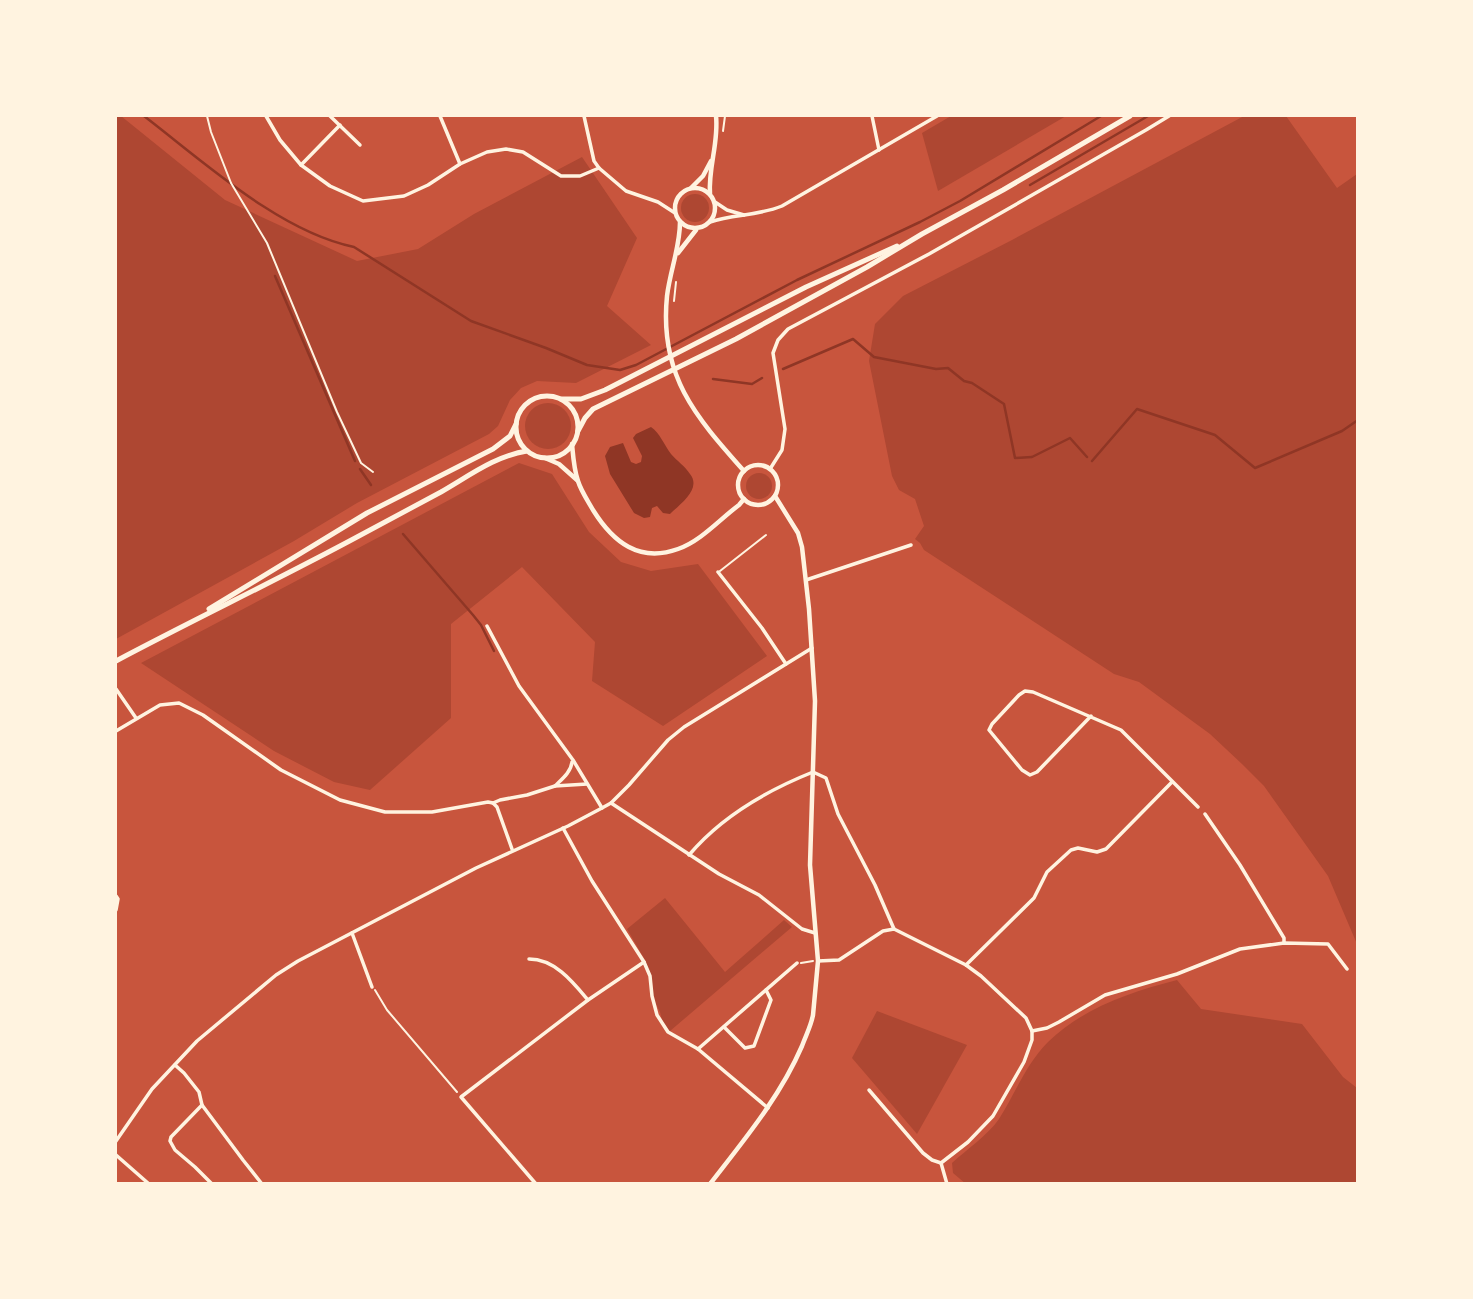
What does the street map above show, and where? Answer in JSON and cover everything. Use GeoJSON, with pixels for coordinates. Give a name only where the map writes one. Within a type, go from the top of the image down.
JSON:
{"type":"FeatureCollection","features":[{"type":"Feature","properties":{"kind":"main road"},"geometry":{"type":"LineString","coordinates":[[710,194],[716,116]]}},
{"type":"Feature","properties":{"kind":"main road"},"geometry":{"type":"LineString","coordinates":[[545,458],[563,453],[572,444],[584,418],[593,409],[736,339],[1130,116]]}},
{"type":"Feature","properties":{"kind":"main road"},"geometry":{"type":"LineString","coordinates":[[691,188],[703,176],[713,153]]}},
{"type":"Feature","properties":{"kind":"main road"},"geometry":{"type":"LineString","coordinates":[[676,257],[687,239],[697,228],[710,222],[715,212],[715,202],[710,194],[698,188],[691,188],[681,192],[674,207],[680,222],[697,228]]}},
{"type":"Feature","properties":{"kind":"main road"},"geometry":{"type":"LineString","coordinates":[[680,222],[666,313],[673,365],[683,390],[705,426],[744,471]]}},
{"type":"Feature","properties":{"kind":"main road"},"geometry":{"type":"LineString","coordinates":[[561,399],[581,399],[605,390],[806,287],[922,234]]}},
{"type":"Feature","properties":{"kind":"main road"},"geometry":{"type":"LineString","coordinates":[[578,431],[578,422],[570,405],[552,396],[541,396],[524,405],[516,424],[520,444],[527,451],[559,464],[578,481]]}},
{"type":"Feature","properties":{"kind":"main road"},"geometry":{"type":"LineString","coordinates":[[189,622],[367,513],[493,449],[510,436],[516,424]]}},
{"type":"Feature","properties":{"kind":"main road"},"geometry":{"type":"LineString","coordinates":[[572,444],[578,481],[588,502],[609,533],[621,544],[642,553],[664,553],[680,549],[693,542],[744,499]]}},
{"type":"Feature","properties":{"kind":"main road"},"geometry":{"type":"LineString","coordinates":[[116,661],[276,580],[484,467],[527,451]]}},
{"type":"Feature","properties":{"kind":"main road"},"geometry":{"type":"LineString","coordinates":[[754,465],[771,469],[778,479],[775,496],[760,505],[749,503],[739,488],[740,476],[754,465]]}},
{"type":"Feature","properties":{"kind":"main road"},"geometry":{"type":"LineString","coordinates":[[710,1184],[768,1108],[794,1065],[812,1023],[818,961],[810,865],[815,701],[806,580],[798,533],[775,496]]}},
{"type":"Feature","properties":{"kind":"street"},"geometry":{"type":"LineString","coordinates":[[266,116],[279,140],[301,165],[330,186],[363,201],[404,196],[486,152],[506,149],[523,152],[561,176],[580,176],[599,168]]}},
{"type":"Feature","properties":{"kind":"street"},"geometry":{"type":"LineString","coordinates":[[330,116],[360,145]]}},
{"type":"Feature","properties":{"kind":"street"},"geometry":{"type":"LineString","coordinates":[[440,116],[460,164]]}},
{"type":"Feature","properties":{"kind":"street"},"geometry":{"type":"LineString","coordinates":[[584,116],[594,161],[599,168],[626,191],[659,202],[675,213]]}},
{"type":"Feature","properties":{"kind":"street"},"geometry":{"type":"LineString","coordinates":[[872,116],[879,150]]}},
{"type":"Feature","properties":{"kind":"street"},"geometry":{"type":"LineString","coordinates":[[710,222],[770,211],[782,206],[937,116]]}},
{"type":"Feature","properties":{"kind":"street"},"geometry":{"type":"LineString","coordinates":[[771,469],[782,450],[785,429],[772,353],[778,340],[788,329],[953,241],[1169,116]]}},
{"type":"Feature","properties":{"kind":"street"},"geometry":{"type":"LineString","coordinates":[[301,165],[340,125]]}},
{"type":"Feature","properties":{"kind":"street"},"geometry":{"type":"LineString","coordinates":[[715,202],[727,210],[749,215]]}},
{"type":"Feature","properties":{"kind":"street"},"geometry":{"type":"LineString","coordinates":[[806,580],[911,545]]}},
{"type":"Feature","properties":{"kind":"street"},"geometry":{"type":"LineString","coordinates":[[718,572],[786,664]]}},
{"type":"Feature","properties":{"kind":"street"},"geometry":{"type":"LineString","coordinates":[[487,626],[519,686],[573,760],[602,808]]}},
{"type":"Feature","properties":{"kind":"street"},"geometry":{"type":"LineString","coordinates":[[116,1141],[152,1089],[197,1041],[276,975],[513,850],[611,803],[668,740],[684,727],[812,648]]}},
{"type":"Feature","properties":{"kind":"street"},"geometry":{"type":"LineString","coordinates":[[116,690],[135,718]]}},
{"type":"Feature","properties":{"kind":"street"},"geometry":{"type":"LineString","coordinates":[[1091,716],[1037,772],[1030,775],[1022,770],[989,730],[1019,695],[1025,691],[1033,692],[1091,716],[1121,730],[1198,807]]}},
{"type":"Feature","properties":{"kind":"street"},"geometry":{"type":"LineString","coordinates":[[116,731],[160,705],[179,703],[203,715],[281,770],[340,800],[385,812],[432,812],[493,803],[555,786],[587,784]]}},
{"type":"Feature","properties":{"kind":"street"},"geometry":{"type":"LineString","coordinates":[[555,786],[572,766],[573,760]]}},
{"type":"Feature","properties":{"kind":"street"},"geometry":{"type":"LineString","coordinates":[[689,855],[726,821],[764,795],[813,772],[826,778],[838,814],[875,885],[894,929]]}},
{"type":"Feature","properties":{"kind":"street"},"geometry":{"type":"LineString","coordinates":[[966,965],[1034,898],[1047,872],[1071,850],[1078,848],[1097,852],[1107,849],[1172,782]]}},
{"type":"Feature","properties":{"kind":"street"},"geometry":{"type":"LineString","coordinates":[[493,803],[497,807],[513,850]]}},
{"type":"Feature","properties":{"kind":"street"},"geometry":{"type":"LineString","coordinates":[[611,803],[719,874],[759,895],[802,929],[817,933]]}},
{"type":"Feature","properties":{"kind":"street"},"geometry":{"type":"LineString","coordinates":[[1205,814],[1240,865],[1284,938],[1284,943]]}},
{"type":"Feature","properties":{"kind":"street"},"geometry":{"type":"LineString","coordinates":[[563,828],[644,962],[650,976],[657,1015],[668,1032],[698,1049],[768,1108]]}},
{"type":"Feature","properties":{"kind":"street"},"geometry":{"type":"LineString","coordinates":[[116,910],[117,898]]}},
{"type":"Feature","properties":{"kind":"street"},"geometry":{"type":"LineString","coordinates":[[818,961],[839,960],[883,931],[894,929],[966,965],[995,987],[1026,1018],[1032,1031],[1032,1040],[1024,1062],[993,1116],[968,1142],[941,1163]]}},
{"type":"Feature","properties":{"kind":"street"},"geometry":{"type":"LineString","coordinates":[[352,933],[372,986]]}},
{"type":"Feature","properties":{"kind":"street"},"geometry":{"type":"LineString","coordinates":[[1032,1031],[1047,1028],[1105,995],[1178,974],[1240,949],[1284,943],[1328,944],[1348,969]]}},
{"type":"Feature","properties":{"kind":"street"},"geometry":{"type":"LineString","coordinates":[[529,960],[540,959],[570,977],[588,1000]]}},
{"type":"Feature","properties":{"kind":"street"},"geometry":{"type":"LineString","coordinates":[[536,1184],[461,1097],[588,1000],[644,962]]}},
{"type":"Feature","properties":{"kind":"street"},"geometry":{"type":"LineString","coordinates":[[698,1049],[797,963]]}},
{"type":"Feature","properties":{"kind":"street"},"geometry":{"type":"LineString","coordinates":[[724,1027],[745,1048],[754,1046],[771,1000],[766,990]]}},
{"type":"Feature","properties":{"kind":"street"},"geometry":{"type":"LineString","coordinates":[[175,1065],[199,1092],[202,1105],[262,1184]]}},
{"type":"Feature","properties":{"kind":"street"},"geometry":{"type":"LineString","coordinates":[[869,1090],[923,1153],[941,1163]]}},
{"type":"Feature","properties":{"kind":"street"},"geometry":{"type":"LineString","coordinates":[[202,1105],[170,1141],[175,1150],[212,1184]]}},
{"type":"Feature","properties":{"kind":"street"},"geometry":{"type":"LineString","coordinates":[[116,1154],[149,1184]]}},
{"type":"Feature","properties":{"kind":"street"},"geometry":{"type":"LineString","coordinates":[[941,1163],[947,1184]]}},
{"type":"Feature","properties":{"kind":"lane"},"geometry":{"type":"LineString","coordinates":[[718,572],[766,535]]}},
{"type":"Feature","properties":{"kind":"path"},"geometry":{"type":"LineString","coordinates":[[207,116],[231,183],[267,243],[361,463],[373,472]]}},
{"type":"Feature","properties":{"kind":"path"},"geometry":{"type":"LineString","coordinates":[[673,305],[677,279]]}},
{"type":"Feature","properties":{"kind":"path"},"geometry":{"type":"LineString","coordinates":[[797,963],[818,961]]}},
{"type":"Feature","properties":{"kind":"path"},"geometry":{"type":"LineString","coordinates":[[372,986],[387,1010],[461,1097]]}},
{"type":"Feature","properties":{"kind":"shaded area"},"geometry":{"type":"Polygon","coordinates":[[[116,116],[121,116],[225,200],[357,261],[418,249],[474,214],[582,157],[637,238],[607,306],[651,345],[576,383],[537,381],[521,388],[510,400],[498,426],[489,434],[357,503],[294,541],[116,639],[116,116]]]}},
{"type":"Feature","properties":{"kind":"shaded area"},"geometry":{"type":"Polygon","coordinates":[[[951,116],[1066,116],[938,191],[922,133],[951,116]]]}},
{"type":"Feature","properties":{"kind":"shaded area"},"geometry":{"type":"Polygon","coordinates":[[[1244,116],[1286,116],[1337,188],[1357,174],[1357,944],[1328,876],[1264,786],[1210,734],[1139,682],[1114,674],[924,550],[915,539],[924,526],[915,499],[899,490],[892,476],[869,361],[875,324],[903,296],[1244,116]]]}},
{"type":"Feature","properties":{"kind":"shaded area"},"geometry":{"type":"Polygon","coordinates":[[[695,194],[705,198],[709,208],[705,218],[695,222],[685,218],[681,208],[685,198],[695,194]]]}},
{"type":"Feature","properties":{"kind":"shaded area"},"geometry":{"type":"Polygon","coordinates":[[[548,403],[565,409],[571,426],[565,443],[548,449],[531,443],[525,426],[531,409],[548,403]]]}},
{"type":"Feature","properties":{"kind":"shaded area"},"geometry":{"type":"Polygon","coordinates":[[[651,427],[688,471],[693,485],[692,491],[670,514],[663,513],[657,506],[652,508],[650,517],[644,518],[634,513],[610,474],[605,456],[610,447],[623,443],[631,462],[641,462],[642,456],[633,438],[651,427]]]}},
{"type":"Feature","properties":{"kind":"shaded area"},"geometry":{"type":"Polygon","coordinates":[[[519,463],[552,474],[589,532],[621,562],[651,571],[698,564],[767,656],[663,726],[592,681],[595,642],[522,567],[451,624],[451,718],[370,790],[334,782],[274,751],[141,663],[519,463]]]}},
{"type":"Feature","properties":{"kind":"shaded area"},"geometry":{"type":"Polygon","coordinates":[[[759,473],[768,477],[772,486],[768,495],[759,499],[750,495],[746,486],[750,477],[759,473]]]}},
{"type":"Feature","properties":{"kind":"shaded area"},"geometry":{"type":"Polygon","coordinates":[[[665,898],[725,972],[784,920],[792,927],[670,1031],[663,1024],[653,998],[652,981],[645,960],[627,929],[665,898]]]}},
{"type":"Feature","properties":{"kind":"shaded area"},"geometry":{"type":"Polygon","coordinates":[[[1177,980],[1201,1009],[1302,1024],[1343,1077],[1357,1088],[1357,1183],[966,1184],[953,1173],[952,1163],[994,1125],[1033,1060],[1048,1042],[1076,1020],[1108,1003],[1177,980]]]}},
{"type":"Feature","properties":{"kind":"shaded area"},"geometry":{"type":"Polygon","coordinates":[[[877,1011],[967,1045],[917,1134],[852,1058],[877,1011]]]}},
{"type":"Feature","properties":{"kind":"waterway"},"geometry":{"type":"LineString","coordinates":[[144,116],[217,174],[271,211],[298,227],[354,247],[471,321],[587,365],[620,370],[636,365],[797,280],[960,201],[1101,116]]}},
{"type":"Feature","properties":{"kind":"waterway"},"geometry":{"type":"LineString","coordinates":[[1030,185],[1148,116]]}},
{"type":"Feature","properties":{"kind":"waterway"},"geometry":{"type":"LineString","coordinates":[[275,276],[355,461]]}},
{"type":"Feature","properties":{"kind":"waterway"},"geometry":{"type":"LineString","coordinates":[[783,369],[853,339],[874,357],[936,369],[948,368],[964,381],[972,383],[1004,404],[1015,458],[1032,457],[1070,438],[1087,457]]}},
{"type":"Feature","properties":{"kind":"waterway"},"geometry":{"type":"LineString","coordinates":[[713,379],[752,384],[762,378]]}},
{"type":"Feature","properties":{"kind":"waterway"},"geometry":{"type":"LineString","coordinates":[[1092,461],[1137,409],[1215,435],[1255,468],[1342,431],[1358,420]]}},
{"type":"Feature","properties":{"kind":"waterway"},"geometry":{"type":"LineString","coordinates":[[360,469],[371,485]]}},
{"type":"Feature","properties":{"kind":"waterway"},"geometry":{"type":"LineString","coordinates":[[403,534],[481,625],[494,651]]}}]}
